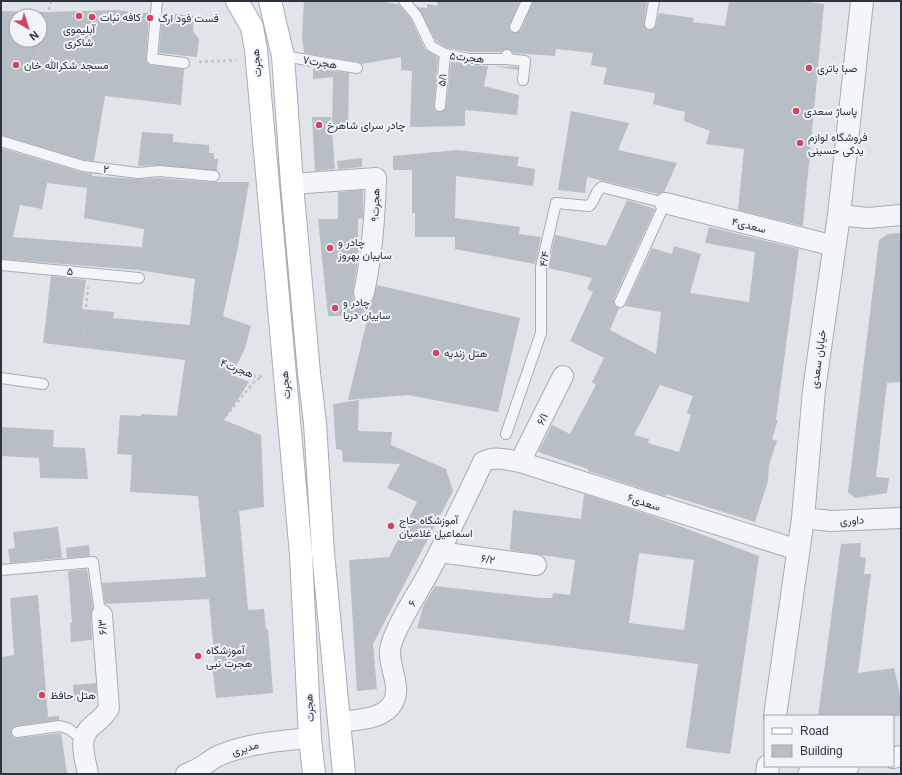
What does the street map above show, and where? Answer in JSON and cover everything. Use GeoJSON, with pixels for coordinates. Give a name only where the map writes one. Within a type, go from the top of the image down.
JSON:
{"type":"FeatureCollection","features":[{"type":"Feature","properties":{"kind":"main road","name":"هجرت"},"geometry":{"type":"LineString","coordinates":[[237,1],[252,27],[256,50],[273,376],[301,555],[310,738],[314,774]]}},
{"type":"Feature","properties":{"kind":"main road"},"geometry":{"type":"LineString","coordinates":[[270,1],[283,56],[292,184],[315,423],[323,553],[344,774]]}},
{"type":"Feature","properties":{"kind":"street","name":"خیابان سعدی"},"geometry":{"type":"LineString","coordinates":[[775,715],[803,518],[814,390],[839,215],[862,1]]}},
{"type":"Feature","properties":{"kind":"street","name":"هجرت۹"},"geometry":{"type":"LineString","coordinates":[[292,184],[376,178],[374,234],[370,265],[364,293]]}},
{"type":"Feature","properties":{"kind":"street","name":"سعدی۴"},"geometry":{"type":"LineString","coordinates":[[665,203],[834,246]]}},
{"type":"Feature","properties":{"kind":"street"},"geometry":{"type":"LineString","coordinates":[[839,215],[868,218],[901,215]]}},
{"type":"Feature","properties":{"kind":"street","name":"۶/۱"},"geometry":{"type":"LineString","coordinates":[[520,462],[563,376]]}},
{"type":"Feature","properties":{"kind":"street","name":"سعدی۶"},"geometry":{"type":"LineString","coordinates":[[489,459],[496,458],[520,462],[798,550]]}},
{"type":"Feature","properties":{"kind":"street","name":"۶"},"geometry":{"type":"LineString","coordinates":[[338,722],[363,719],[382,713],[390,706],[395,695],[396,685],[390,646],[439,552],[483,462],[489,459]]}},
{"type":"Feature","properties":{"kind":"street","name":"داوری"},"geometry":{"type":"LineString","coordinates":[[803,518],[831,521],[901,518]]}},
{"type":"Feature","properties":{"kind":"street","name":"۶/۲"},"geometry":{"type":"LineString","coordinates":[[439,552],[536,566]]}},
{"type":"Feature","properties":{"kind":"street","name":"۶/۳"},"geometry":{"type":"LineString","coordinates":[[82,738],[86,731],[106,715],[109,708],[102,615]]}},
{"type":"Feature","properties":{"kind":"street"},"geometry":{"type":"LineString","coordinates":[[82,738],[88,774]]}},
{"type":"Feature","properties":{"kind":"street","name":"مدیری"},"geometry":{"type":"LineString","coordinates":[[186,774],[198,770],[218,756],[264,742],[310,738]]}},
{"type":"Feature","properties":{"kind":"street"},"geometry":{"type":"LineString","coordinates":[[808,774],[844,767]]}},
{"type":"Feature","properties":{"kind":"lane"},"geometry":{"type":"LineString","coordinates":[[157,1],[152,60],[184,63]]}},
{"type":"Feature","properties":{"kind":"lane","name":"هجرت۵"},"geometry":{"type":"LineString","coordinates":[[404,1],[416,16],[431,46],[445,54],[469,59],[507,57],[525,61],[523,80]]}},
{"type":"Feature","properties":{"kind":"lane"},"geometry":{"type":"LineString","coordinates":[[515,27],[528,1]]}},
{"type":"Feature","properties":{"kind":"lane"},"geometry":{"type":"LineString","coordinates":[[650,24],[654,1]]}},
{"type":"Feature","properties":{"kind":"lane","name":"۵/۱"},"geometry":{"type":"LineString","coordinates":[[440,106],[445,54]]}},
{"type":"Feature","properties":{"kind":"lane","name":"هجرت۷"},"geometry":{"type":"LineString","coordinates":[[283,56],[357,68]]}},
{"type":"Feature","properties":{"kind":"lane","name":"۲"},"geometry":{"type":"LineString","coordinates":[[1,141],[83,166],[138,173],[159,171],[214,176]]}},
{"type":"Feature","properties":{"kind":"lane","name":"۴/۴"},"geometry":{"type":"LineString","coordinates":[[506,434],[541,333],[542,267],[554,205],[560,202],[589,206],[593,202],[596,190],[602,186],[665,203]]}},
{"type":"Feature","properties":{"kind":"lane"},"geometry":{"type":"LineString","coordinates":[[620,302],[665,203]]}},
{"type":"Feature","properties":{"kind":"lane","name":"۵"},"geometry":{"type":"LineString","coordinates":[[1,265],[139,278]]}},
{"type":"Feature","properties":{"kind":"lane"},"geometry":{"type":"LineString","coordinates":[[1,378],[43,384]]}},
{"type":"Feature","properties":{"kind":"lane","name":"۶/۳"},"geometry":{"type":"LineString","coordinates":[[1,570],[94,562],[98,606],[102,615]]}},
{"type":"Feature","properties":{"kind":"lane"},"geometry":{"type":"LineString","coordinates":[[17,732],[60,726],[69,729],[82,738]]}},
{"type":"Feature","properties":{"kind":"path"},"geometry":{"type":"LineString","coordinates":[[51,1],[38,55],[58,61],[55,77]]}},
{"type":"Feature","properties":{"kind":"path"},"geometry":{"type":"LineString","coordinates":[[184,63],[240,60]]}},
{"type":"Feature","properties":{"kind":"path"},"geometry":{"type":"LineString","coordinates":[[83,337],[89,273]]}},
{"type":"Feature","properties":{"kind":"path","name":"هجرت۴"},"geometry":{"type":"LineString","coordinates":[[214,360],[255,376],[273,376]]}},
{"type":"Feature","properties":{"kind":"path"},"geometry":{"type":"LineString","coordinates":[[226,416],[254,382],[273,376]]}},
{"type":"Feature","properties":{"kind":"building"},"geometry":{"type":"Polygon","coordinates":[[[304,1],[378,1],[398,4],[411,19],[425,49],[438,58],[434,105],[436,111],[442,112],[446,107],[451,62],[488,66],[484,86],[519,95],[517,115],[465,110],[465,126],[410,127],[412,71],[401,70],[401,57],[362,64],[358,62],[304,53],[302,35],[304,1]]]}},
{"type":"Feature","properties":{"kind":"building"},"geometry":{"type":"Polygon","coordinates":[[[438,1],[520,1],[509,27],[510,31],[515,33],[521,30],[533,1],[647,1],[644,23],[646,29],[649,30],[655,28],[659,13],[694,18],[693,22],[725,26],[729,1],[803,1],[824,4],[803,226],[738,210],[744,149],[706,144],[710,131],[684,121],[685,112],[653,104],[655,93],[603,84],[607,68],[591,65],[593,53],[556,49],[555,56],[513,53],[507,49],[501,52],[470,52],[447,48],[436,41],[417,7],[427,8],[427,4],[437,6],[438,1]]]}},
{"type":"Feature","properties":{"kind":"building"},"geometry":{"type":"Polygon","coordinates":[[[114,10],[149,13],[146,61],[151,65],[184,69],[181,105],[105,96],[94,161],[84,160],[1,135],[1,11],[8,11],[8,48],[48,48],[48,12],[114,10]]]}},
{"type":"Feature","properties":{"kind":"building"},"geometry":{"type":"Polygon","coordinates":[[[162,13],[194,16],[193,31],[199,39],[197,57],[159,53],[162,13]]]}},
{"type":"Feature","properties":{"kind":"building"},"geometry":{"type":"Polygon","coordinates":[[[492,66],[518,67],[518,70],[492,66]]]}},
{"type":"Feature","properties":{"kind":"building"},"geometry":{"type":"Polygon","coordinates":[[[313,68],[349,73],[348,128],[332,129],[333,77],[313,79],[313,68]]]}},
{"type":"Feature","properties":{"kind":"building"},"geometry":{"type":"Polygon","coordinates":[[[571,111],[629,123],[618,150],[677,163],[664,192],[658,194],[587,177],[585,193],[558,190],[571,111]]]}},
{"type":"Feature","properties":{"kind":"building"},"geometry":{"type":"Polygon","coordinates":[[[312,117],[331,117],[335,169],[315,171],[312,117]]]}},
{"type":"Feature","properties":{"kind":"building"},"geometry":{"type":"Polygon","coordinates":[[[142,132],[173,134],[173,142],[209,145],[209,153],[214,153],[214,159],[218,159],[217,171],[159,165],[138,166],[142,132]]]}},
{"type":"Feature","properties":{"kind":"building"},"geometry":{"type":"Polygon","coordinates":[[[1,148],[92,174],[92,176],[137,179],[159,178],[213,182],[249,182],[238,247],[223,316],[251,326],[245,348],[232,375],[249,382],[224,420],[261,435],[264,507],[239,511],[248,610],[264,609],[266,629],[268,629],[273,693],[216,698],[212,666],[215,665],[209,599],[105,604],[102,583],[206,577],[198,496],[130,492],[132,455],[117,454],[120,415],[141,416],[141,414],[177,416],[185,360],[43,343],[51,276],[86,280],[82,309],[114,312],[113,318],[190,325],[195,279],[138,270],[1,259],[1,148]],[[47,183],[42,209],[20,205],[13,237],[142,247],[144,229],[84,218],[87,188],[47,183]]]}},
{"type":"Feature","properties":{"kind":"building"},"geometry":{"type":"Polygon","coordinates":[[[458,150],[519,157],[517,166],[535,169],[533,186],[456,176],[455,218],[520,227],[519,234],[541,237],[535,264],[455,249],[455,237],[415,237],[415,213],[412,213],[412,170],[393,170],[393,156],[458,150]]]}},
{"type":"Feature","properties":{"kind":"building"},"geometry":{"type":"Polygon","coordinates":[[[362,158],[362,167],[338,169],[337,161],[362,158]]]}},
{"type":"Feature","properties":{"kind":"building","name":"هتل زندیه"},"geometry":{"type":"Polygon","coordinates":[[[363,190],[363,218],[358,219],[358,261],[353,291],[353,297],[357,302],[367,304],[372,301],[377,285],[520,318],[498,412],[408,395],[348,400],[368,316],[328,316],[318,219],[338,219],[338,192],[363,190]]]}},
{"type":"Feature","properties":{"kind":"building"},"geometry":{"type":"Polygon","coordinates":[[[627,200],[655,209],[614,299],[615,305],[619,308],[610,330],[656,354],[661,312],[625,306],[652,248],[672,254],[674,246],[701,254],[690,293],[749,302],[755,252],[705,243],[709,227],[799,249],[776,420],[778,420],[772,439],[777,441],[769,465],[768,481],[755,522],[666,494],[665,496],[588,471],[588,469],[538,452],[552,425],[570,434],[596,385],[592,382],[604,358],[570,341],[593,292],[587,289],[592,278],[548,268],[555,235],[606,246],[627,200]],[[660,385],[634,435],[649,439],[648,443],[679,452],[691,415],[687,413],[693,396],[660,385]]]}},
{"type":"Feature","properties":{"kind":"building"},"geometry":{"type":"Polygon","coordinates":[[[901,233],[901,382],[887,383],[876,477],[889,478],[887,493],[855,498],[848,492],[879,240],[888,234],[901,233]]]}},
{"type":"Feature","properties":{"kind":"building"},"geometry":{"type":"Polygon","coordinates":[[[359,400],[358,431],[392,432],[391,445],[446,469],[453,491],[373,644],[377,689],[357,691],[349,560],[389,557],[417,502],[387,488],[400,464],[343,462],[342,450],[336,449],[333,404],[359,400]]]}},
{"type":"Feature","properties":{"kind":"building"},"geometry":{"type":"Polygon","coordinates":[[[1,427],[54,430],[53,447],[85,448],[88,479],[40,478],[39,458],[1,456],[1,427]]]}},
{"type":"Feature","properties":{"kind":"building"},"geometry":{"type":"Polygon","coordinates":[[[584,494],[658,518],[759,556],[730,754],[686,748],[698,664],[417,628],[424,604],[435,586],[541,598],[552,598],[553,593],[570,595],[575,560],[510,550],[513,510],[581,519],[584,494]],[[639,553],[629,623],[684,630],[694,560],[639,553]]]}},
{"type":"Feature","properties":{"kind":"building"},"geometry":{"type":"Polygon","coordinates":[[[58,527],[62,558],[10,563],[8,549],[15,548],[13,532],[58,527]]]}},
{"type":"Feature","properties":{"kind":"building"},"geometry":{"type":"Polygon","coordinates":[[[861,543],[860,557],[866,558],[864,574],[871,574],[858,673],[894,668],[901,699],[901,716],[818,715],[841,544],[861,543]]]}},
{"type":"Feature","properties":{"kind":"building"},"geometry":{"type":"Polygon","coordinates":[[[89,545],[90,556],[67,558],[66,548],[89,545]]]}},
{"type":"Feature","properties":{"kind":"building"},"geometry":{"type":"Polygon","coordinates":[[[87,569],[93,608],[91,616],[92,640],[71,642],[70,623],[72,623],[68,571],[87,569]]]}},
{"type":"Feature","properties":{"kind":"building"},"geometry":{"type":"Polygon","coordinates":[[[38,595],[48,717],[59,716],[59,720],[16,726],[11,729],[11,733],[14,738],[18,738],[61,733],[67,774],[1,774],[1,657],[14,655],[10,598],[38,595]]]}},
{"type":"Feature","properties":{"kind":"building"},"geometry":{"type":"Polygon","coordinates":[[[96,683],[97,699],[74,701],[73,685],[96,683]]]}},
{"type":"Feature","properties":{"kind":"place","name":"آبلیموی شاکری"},"geometry":{"type":"Point","coordinates":[79,16]}},
{"type":"Feature","properties":{"kind":"place","name":"کافه نبات"},"geometry":{"type":"Point","coordinates":[92,17]}},
{"type":"Feature","properties":{"kind":"place","name":"فست فود ارگ"},"geometry":{"type":"Point","coordinates":[150,18]}},
{"type":"Feature","properties":{"kind":"place","name":"مسجد شکرالله خان"},"geometry":{"type":"Point","coordinates":[16,65]}},
{"type":"Feature","properties":{"kind":"place","name":"صبا باتری"},"geometry":{"type":"Point","coordinates":[809,68]}},
{"type":"Feature","properties":{"kind":"place","name":"پاساژ سعدی"},"geometry":{"type":"Point","coordinates":[796,111]}},
{"type":"Feature","properties":{"kind":"place","name":"چادر سرای شاهرخ"},"geometry":{"type":"Point","coordinates":[319,125]}},
{"type":"Feature","properties":{"kind":"place","name":"فروشگاه لوازم یدکی حسینی"},"geometry":{"type":"Point","coordinates":[800,143]}},
{"type":"Feature","properties":{"kind":"place","name":"چادر و سایبان بهروز"},"geometry":{"type":"Point","coordinates":[330,248]}},
{"type":"Feature","properties":{"kind":"place","name":"چادر و سایبان دریا"},"geometry":{"type":"Point","coordinates":[335,308]}},
{"type":"Feature","properties":{"kind":"place","name":"هتل زندیه"},"geometry":{"type":"Point","coordinates":[436,353]}},
{"type":"Feature","properties":{"kind":"place","name":"آموزشگاه حاج اسماعیل غلامیان"},"geometry":{"type":"Point","coordinates":[391,526]}},
{"type":"Feature","properties":{"kind":"place","name":"آموزشگاه هجرت نبی"},"geometry":{"type":"Point","coordinates":[198,656]}},
{"type":"Feature","properties":{"kind":"place","name":"هتل حافظ"},"geometry":{"type":"Point","coordinates":[42,695]}}]}
